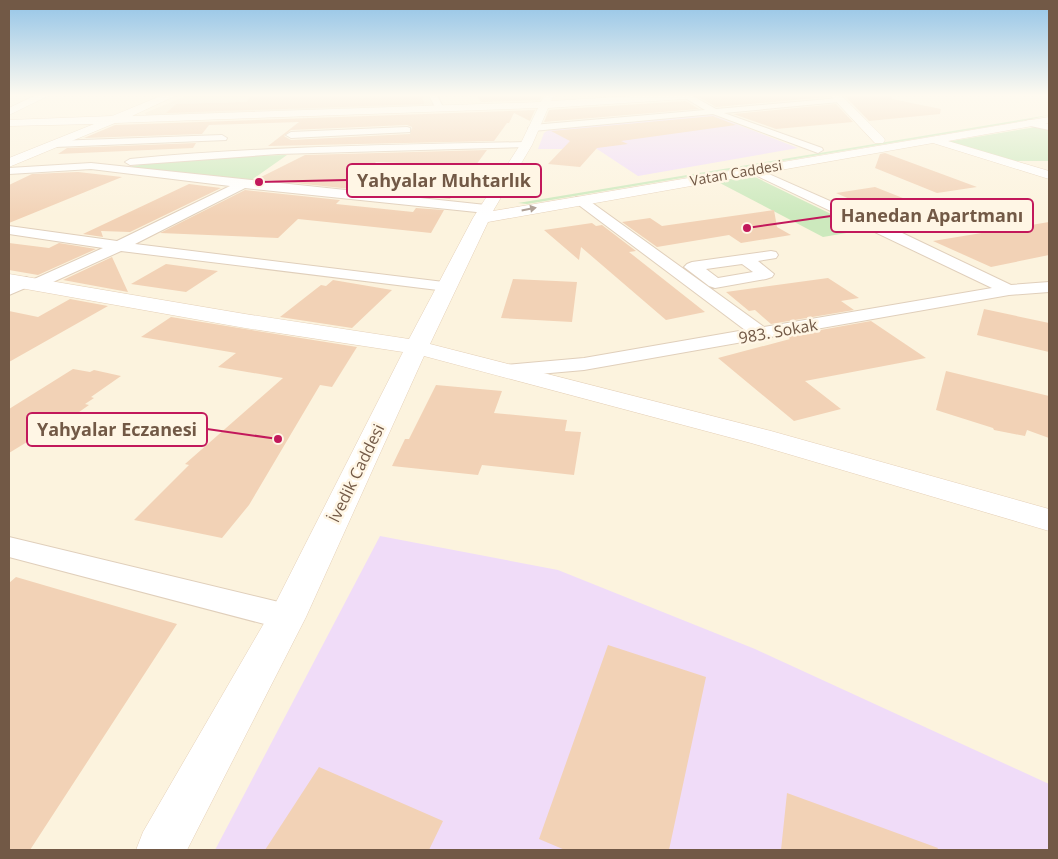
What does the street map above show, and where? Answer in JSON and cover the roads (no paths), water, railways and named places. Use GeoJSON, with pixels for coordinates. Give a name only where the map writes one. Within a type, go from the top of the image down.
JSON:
{"type":"FeatureCollection","features":[{"type":"Feature","properties":{"kind":"main road"},"geometry":{"type":"LineString","coordinates":[[9,163],[76,135]]}},
{"type":"Feature","properties":{"kind":"main road","name":"İvedik Caddesi"},"geometry":{"type":"LineString","coordinates":[[161,850],[287,617],[446,286],[486,209],[509,186],[530,135]]}},
{"type":"Feature","properties":{"kind":"main road"},"geometry":{"type":"LineString","coordinates":[[875,135],[880,140]]}},
{"type":"Feature","properties":{"kind":"main road","name":"Vatan Caddesi"},"geometry":{"type":"LineString","coordinates":[[486,209],[542,193],[912,135]]}},
{"type":"Feature","properties":{"kind":"main road","name":"Vatan Caddesi"},"geometry":{"type":"LineString","coordinates":[[486,209],[580,200],[959,135]]}},
{"type":"Feature","properties":{"kind":"main road"},"geometry":{"type":"LineString","coordinates":[[931,140],[1049,175]]}},
{"type":"Feature","properties":{"kind":"main road"},"geometry":{"type":"LineString","coordinates":[[18,144],[55,144]]}},
{"type":"Feature","properties":{"kind":"main road"},"geometry":{"type":"LineString","coordinates":[[20,284],[416,347],[761,437],[1049,520]]}},
{"type":"Feature","properties":{"kind":"street"},"geometry":{"type":"LineString","coordinates":[[775,135],[818,150]]}},
{"type":"Feature","properties":{"kind":"street"},"geometry":{"type":"LineString","coordinates":[[55,144],[232,137]]}},
{"type":"Feature","properties":{"kind":"street"},"geometry":{"type":"LineString","coordinates":[[9,171],[91,166],[201,154],[290,150],[526,145]]}},
{"type":"Feature","properties":{"kind":"street"},"geometry":{"type":"LineString","coordinates":[[91,166],[486,209]]}},
{"type":"Feature","properties":{"kind":"street"},"geometry":{"type":"LineString","coordinates":[[753,170],[1009,290]]}},
{"type":"Feature","properties":{"kind":"street"},"geometry":{"type":"LineString","coordinates":[[20,284],[119,246],[243,184]]}},
{"type":"Feature","properties":{"kind":"street"},"geometry":{"type":"LineString","coordinates":[[580,200],[760,334]]}},
{"type":"Feature","properties":{"kind":"street"},"geometry":{"type":"LineString","coordinates":[[9,230],[119,246],[446,286]]}},
{"type":"Feature","properties":{"kind":"street"},"geometry":{"type":"LineString","coordinates":[[745,259],[771,255]]}},
{"type":"Feature","properties":{"kind":"street","name":"983. Sokak"},"geometry":{"type":"LineString","coordinates":[[506,371],[584,364],[1009,290],[1049,287]]}},
{"type":"Feature","properties":{"kind":"street"},"geometry":{"type":"LineString","coordinates":[[9,547],[287,617]]}},
{"type":"Feature","properties":{"kind":"place","name":"Yahyalar Muhtarlık"},"geometry":{"type":"Point","coordinates":[259,182]}},
{"type":"Feature","properties":{"kind":"place","name":"Hanedan Apartmanı"},"geometry":{"type":"Point","coordinates":[747,228]}},
{"type":"Feature","properties":{"kind":"place","name":"Yahyalar Eczanesi"},"geometry":{"type":"Point","coordinates":[278,439]}}]}
